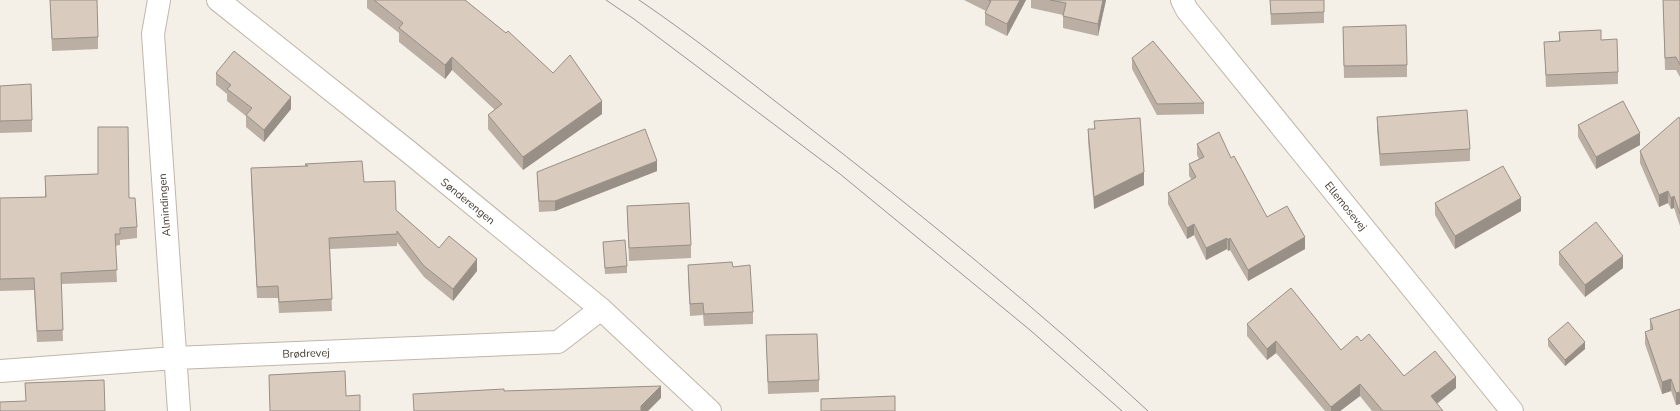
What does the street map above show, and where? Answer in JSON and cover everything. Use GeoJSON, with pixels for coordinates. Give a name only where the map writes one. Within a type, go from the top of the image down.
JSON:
{"type":"FeatureCollection","features":[{"type":"Feature","properties":{"kind":"street","name":"Almindingen"},"geometry":{"type":"LineString","coordinates":[[159,0],[153,34],[179,411]]}},
{"type":"Feature","properties":{"kind":"street","name":"Sønderengen"},"geometry":{"type":"LineString","coordinates":[[218,0],[601,309],[710,411]]}},
{"type":"Feature","properties":{"kind":"street","name":"Ellemosevej"},"geometry":{"type":"LineString","coordinates":[[1182,0],[1187,10],[1512,411]]}},
{"type":"Feature","properties":{"kind":"street","name":"Brødrevej"},"geometry":{"type":"LineString","coordinates":[[0,371],[175,358],[558,342],[601,309]]}},
{"type":"Feature","properties":{"kind":"building"},"geometry":{"type":"Polygon","coordinates":[[[50,0],[97,0],[98,37],[52,39],[50,0]]]}},
{"type":"Feature","properties":{"kind":"building"},"geometry":{"type":"Polygon","coordinates":[[[374,0],[465,0],[506,33],[508,31],[553,73],[570,55],[602,101],[523,157],[488,115],[502,104],[452,57],[445,65],[399,28],[403,23],[374,0]]]}},
{"type":"Feature","properties":{"kind":"building"},"geometry":{"type":"Polygon","coordinates":[[[988,0],[1020,0],[1007,24],[985,13],[991,1],[988,0]]]}},
{"type":"Feature","properties":{"kind":"building"},"geometry":{"type":"Polygon","coordinates":[[[1050,0],[1103,0],[1098,24],[1063,16],[1066,3],[1050,0]]]}},
{"type":"Feature","properties":{"kind":"building"},"geometry":{"type":"Polygon","coordinates":[[[1270,0],[1324,0],[1324,12],[1271,14],[1270,0]]]}},
{"type":"Feature","properties":{"kind":"building"},"geometry":{"type":"Polygon","coordinates":[[[1663,0],[1680,0],[1680,65],[1676,57],[1665,58],[1663,0]]]}},
{"type":"Feature","properties":{"kind":"building"},"geometry":{"type":"Polygon","coordinates":[[[1406,25],[1407,65],[1344,66],[1343,27],[1406,25]]]}},
{"type":"Feature","properties":{"kind":"building"},"geometry":{"type":"Polygon","coordinates":[[[1601,30],[1601,40],[1617,39],[1618,72],[1546,75],[1544,42],[1560,41],[1559,32],[1601,30]]]}},
{"type":"Feature","properties":{"kind":"building"},"geometry":{"type":"Polygon","coordinates":[[[1153,41],[1204,103],[1157,104],[1132,58],[1153,41]]]}},
{"type":"Feature","properties":{"kind":"building"},"geometry":{"type":"Polygon","coordinates":[[[234,51],[291,97],[264,130],[246,115],[252,108],[227,89],[231,85],[216,73],[234,51]]]}},
{"type":"Feature","properties":{"kind":"building"},"geometry":{"type":"Polygon","coordinates":[[[31,84],[32,120],[0,121],[0,86],[31,84]]]}},
{"type":"Feature","properties":{"kind":"building"},"geometry":{"type":"Polygon","coordinates":[[[1623,101],[1640,133],[1596,157],[1578,125],[1623,101]]]}},
{"type":"Feature","properties":{"kind":"building"},"geometry":{"type":"Polygon","coordinates":[[[1467,110],[1470,149],[1380,154],[1377,117],[1467,110]]]}},
{"type":"Feature","properties":{"kind":"building"},"geometry":{"type":"Polygon","coordinates":[[[1679,117],[1680,214],[1674,196],[1671,198],[1668,191],[1659,195],[1640,151],[1679,117]]]}},
{"type":"Feature","properties":{"kind":"building"},"geometry":{"type":"Polygon","coordinates":[[[1140,118],[1144,172],[1094,197],[1088,129],[1095,129],[1094,121],[1140,118]]]}},
{"type":"Feature","properties":{"kind":"building"},"geometry":{"type":"Polygon","coordinates":[[[98,127],[128,127],[129,198],[135,198],[137,227],[120,228],[120,234],[115,234],[117,270],[61,273],[63,330],[37,331],[34,278],[0,279],[0,198],[46,197],[45,176],[98,174],[98,127]]]}},
{"type":"Feature","properties":{"kind":"building"},"geometry":{"type":"Polygon","coordinates":[[[645,129],[657,161],[555,201],[539,201],[537,172],[645,129]]]}},
{"type":"Feature","properties":{"kind":"building"},"geometry":{"type":"Polygon","coordinates":[[[1219,132],[1231,158],[1234,156],[1267,217],[1287,206],[1305,237],[1248,270],[1230,238],[1206,248],[1194,224],[1187,228],[1168,193],[1196,177],[1189,164],[1204,157],[1197,144],[1219,132]]]}},
{"type":"Feature","properties":{"kind":"building"},"geometry":{"type":"Polygon","coordinates":[[[362,161],[364,182],[395,181],[396,210],[439,248],[449,236],[477,259],[453,289],[424,266],[397,231],[397,234],[329,238],[332,299],[279,302],[278,286],[257,287],[251,168],[308,166],[305,164],[362,161]]]}},
{"type":"Feature","properties":{"kind":"building"},"geometry":{"type":"Polygon","coordinates":[[[1503,166],[1521,198],[1455,236],[1435,203],[1503,166]]]}},
{"type":"Feature","properties":{"kind":"building"},"geometry":{"type":"Polygon","coordinates":[[[689,203],[691,245],[629,248],[627,206],[689,203]]]}},
{"type":"Feature","properties":{"kind":"building"},"geometry":{"type":"Polygon","coordinates":[[[1596,222],[1623,256],[1585,285],[1559,252],[1596,222]]]}},
{"type":"Feature","properties":{"kind":"building"},"geometry":{"type":"Polygon","coordinates":[[[625,240],[627,266],[605,268],[603,242],[625,240]]]}},
{"type":"Feature","properties":{"kind":"building"},"geometry":{"type":"Polygon","coordinates":[[[732,262],[733,267],[750,265],[753,312],[704,314],[703,303],[690,304],[688,265],[732,262]]]}},
{"type":"Feature","properties":{"kind":"building"},"geometry":{"type":"Polygon","coordinates":[[[1291,288],[1341,350],[1357,336],[1361,341],[1369,334],[1404,376],[1435,351],[1456,377],[1431,396],[1443,411],[1383,411],[1360,384],[1331,407],[1276,341],[1267,349],[1247,324],[1291,288]]]}},
{"type":"Feature","properties":{"kind":"building"},"geometry":{"type":"Polygon","coordinates":[[[1680,309],[1680,392],[1676,393],[1671,379],[1662,382],[1645,332],[1653,329],[1650,319],[1680,309]]]}},
{"type":"Feature","properties":{"kind":"building"},"geometry":{"type":"Polygon","coordinates":[[[1568,322],[1585,342],[1565,360],[1548,339],[1568,322]]]}},
{"type":"Feature","properties":{"kind":"building"},"geometry":{"type":"Polygon","coordinates":[[[817,334],[819,380],[768,382],[766,335],[817,334]]]}},
{"type":"Feature","properties":{"kind":"building"},"geometry":{"type":"Polygon","coordinates":[[[345,371],[346,396],[360,395],[360,411],[270,411],[269,375],[345,371]]]}},
{"type":"Feature","properties":{"kind":"building"},"geometry":{"type":"Polygon","coordinates":[[[104,380],[105,411],[0,411],[0,402],[26,401],[25,383],[104,380]]]}},
{"type":"Feature","properties":{"kind":"building"},"geometry":{"type":"Polygon","coordinates":[[[661,386],[641,406],[641,411],[414,411],[413,394],[504,389],[504,391],[661,386]]]}},
{"type":"Feature","properties":{"kind":"building"},"geometry":{"type":"Polygon","coordinates":[[[895,396],[895,411],[821,411],[821,399],[895,396]]]}},
{"type":"Feature","properties":{"kind":"tram line"},"geometry":{"type":"LineString","coordinates":[[606,0],[634,19],[840,174],[1030,330],[1122,411]]}},
{"type":"Feature","properties":{"kind":"tram line"},"geometry":{"type":"LineString","coordinates":[[639,0],[681,29],[742,75],[935,227],[1022,299],[1148,411]]}}]}
